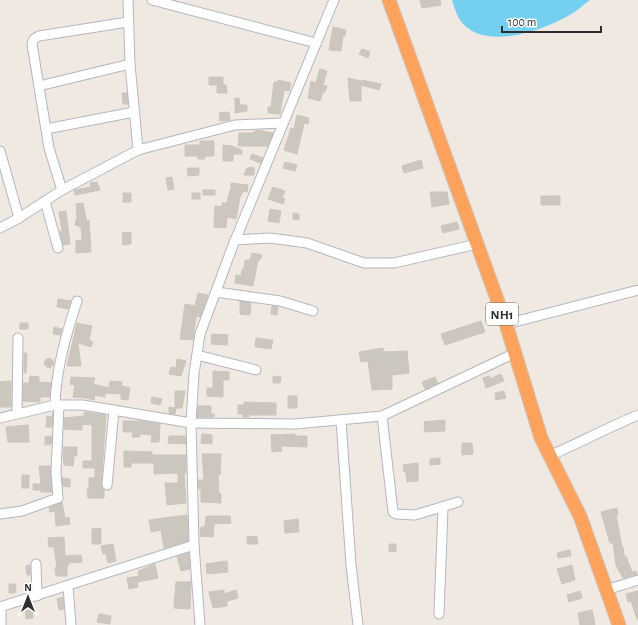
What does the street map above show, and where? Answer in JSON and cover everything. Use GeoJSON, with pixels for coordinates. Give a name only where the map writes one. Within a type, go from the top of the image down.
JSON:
{"type":"FeatureCollection","features":[{"type":"Feature","properties":{"kind":"highway","name":"NH1"},"geometry":{"type":"LineString","coordinates":[[389,0],[506,324],[534,418],[549,456],[580,516],[619,625]]}},
{"type":"Feature","properties":{"kind":"street"},"geometry":{"type":"LineString","coordinates":[[128,0],[130,64],[138,150]]}},
{"type":"Feature","properties":{"kind":"street"},"geometry":{"type":"LineString","coordinates":[[152,0],[316,43]]}},
{"type":"Feature","properties":{"kind":"street"},"geometry":{"type":"LineString","coordinates":[[200,625],[194,545],[191,423],[194,374],[200,334],[235,240],[334,0]]}},
{"type":"Feature","properties":{"kind":"street"},"geometry":{"type":"LineString","coordinates":[[62,190],[49,148],[32,44],[34,39],[39,36],[128,22]]}},
{"type":"Feature","properties":{"kind":"street"},"geometry":{"type":"LineString","coordinates":[[39,86],[130,64]]}},
{"type":"Feature","properties":{"kind":"street"},"geometry":{"type":"LineString","coordinates":[[46,129],[134,112]]}},
{"type":"Feature","properties":{"kind":"street"},"geometry":{"type":"LineString","coordinates":[[0,228],[19,218],[62,190],[138,150],[235,125],[283,123]]}},
{"type":"Feature","properties":{"kind":"street"},"geometry":{"type":"LineString","coordinates":[[0,151],[2,171],[19,218]]}},
{"type":"Feature","properties":{"kind":"street"},"geometry":{"type":"LineString","coordinates":[[45,201],[58,248]]}},
{"type":"Feature","properties":{"kind":"street"},"geometry":{"type":"LineString","coordinates":[[235,240],[270,238],[307,243],[364,263],[394,263],[477,244]]}},
{"type":"Feature","properties":{"kind":"street"},"geometry":{"type":"LineString","coordinates":[[506,324],[638,290]]}},
{"type":"Feature","properties":{"kind":"street"},"geometry":{"type":"LineString","coordinates":[[216,292],[280,300],[313,310]]}},
{"type":"Feature","properties":{"kind":"street"},"geometry":{"type":"LineString","coordinates":[[0,514],[22,511],[58,498],[56,473],[56,384],[61,355],[77,300]]}},
{"type":"Feature","properties":{"kind":"street"},"geometry":{"type":"LineString","coordinates":[[17,413],[18,338]]}},
{"type":"Feature","properties":{"kind":"street"},"geometry":{"type":"LineString","coordinates":[[0,418],[57,405],[83,405],[191,423],[295,424],[382,416],[515,353]]}},
{"type":"Feature","properties":{"kind":"street"},"geometry":{"type":"LineString","coordinates":[[197,355],[256,370]]}},
{"type":"Feature","properties":{"kind":"street"},"geometry":{"type":"LineString","coordinates":[[108,485],[114,410]]}},
{"type":"Feature","properties":{"kind":"street"},"geometry":{"type":"LineString","coordinates":[[549,456],[587,437],[638,415]]}},
{"type":"Feature","properties":{"kind":"street"},"geometry":{"type":"LineString","coordinates":[[382,416],[393,512],[396,514],[415,515],[443,508],[458,502]]}},
{"type":"Feature","properties":{"kind":"street"},"geometry":{"type":"LineString","coordinates":[[342,420],[351,564],[358,625]]}},
{"type":"Feature","properties":{"kind":"street"},"geometry":{"type":"LineString","coordinates":[[439,614],[443,508]]}},
{"type":"Feature","properties":{"kind":"street"},"geometry":{"type":"LineString","coordinates":[[1,625],[1,607],[194,545]]}},
{"type":"Feature","properties":{"kind":"street"},"geometry":{"type":"LineString","coordinates":[[36,564],[37,596]]}},
{"type":"Feature","properties":{"kind":"street"},"geometry":{"type":"LineString","coordinates":[[606,590],[638,580]]}},
{"type":"Feature","properties":{"kind":"street"},"geometry":{"type":"LineString","coordinates":[[68,586],[71,625]]}},
{"type":"Feature","properties":{"kind":"water"},"geometry":{"type":"Polygon","coordinates":[[[452,0],[590,0],[557,22],[512,36],[497,37],[482,35],[470,30],[460,20],[452,0]]]}},
{"type":"Feature","properties":{"kind":"building"},"geometry":{"type":"Polygon","coordinates":[[[420,0],[440,0],[441,5],[422,8],[420,0]]]}},
{"type":"Feature","properties":{"kind":"building"},"geometry":{"type":"Polygon","coordinates":[[[333,27],[346,30],[345,36],[343,36],[341,51],[329,50],[333,27]]]}},
{"type":"Feature","properties":{"kind":"building"},"geometry":{"type":"Polygon","coordinates":[[[362,49],[370,52],[368,58],[359,54],[362,49]]]}},
{"type":"Feature","properties":{"kind":"building"},"geometry":{"type":"Polygon","coordinates":[[[320,69],[327,71],[323,85],[327,86],[320,101],[308,98],[311,81],[316,83],[320,69]]]}},
{"type":"Feature","properties":{"kind":"building"},"geometry":{"type":"Polygon","coordinates":[[[209,77],[223,77],[223,85],[226,85],[227,93],[217,93],[217,85],[209,85],[209,77]]]}},
{"type":"Feature","properties":{"kind":"building"},"geometry":{"type":"Polygon","coordinates":[[[348,78],[361,81],[361,84],[362,80],[381,84],[379,90],[361,85],[361,101],[350,101],[348,78]]]}},
{"type":"Feature","properties":{"kind":"building"},"geometry":{"type":"Polygon","coordinates":[[[278,80],[291,83],[289,91],[284,90],[280,114],[268,113],[268,107],[271,107],[274,82],[278,82],[278,80]]]}},
{"type":"Feature","properties":{"kind":"building"},"geometry":{"type":"Polygon","coordinates":[[[122,93],[127,93],[128,104],[123,104],[122,93]]]}},
{"type":"Feature","properties":{"kind":"building"},"geometry":{"type":"Polygon","coordinates":[[[235,98],[239,98],[240,105],[247,105],[247,111],[235,113],[235,98]]]}},
{"type":"Feature","properties":{"kind":"building"},"geometry":{"type":"Polygon","coordinates":[[[229,112],[230,120],[220,121],[219,113],[229,112]]]}},
{"type":"Feature","properties":{"kind":"building"},"geometry":{"type":"Polygon","coordinates":[[[297,115],[309,118],[308,124],[304,123],[297,154],[284,150],[291,128],[294,129],[297,115]]]}},
{"type":"Feature","properties":{"kind":"building"},"geometry":{"type":"Polygon","coordinates":[[[257,130],[273,133],[268,146],[238,146],[239,133],[252,133],[257,130]]]}},
{"type":"Feature","properties":{"kind":"building"},"geometry":{"type":"Polygon","coordinates":[[[200,141],[214,141],[214,156],[205,156],[205,159],[198,159],[198,156],[185,156],[185,145],[200,145],[200,141]]]}},
{"type":"Feature","properties":{"kind":"building"},"geometry":{"type":"Polygon","coordinates":[[[223,145],[232,146],[242,150],[242,154],[233,154],[233,161],[223,161],[223,145]]]}},
{"type":"Feature","properties":{"kind":"building"},"geometry":{"type":"Polygon","coordinates":[[[252,154],[263,158],[260,163],[250,159],[252,154]]]}},
{"type":"Feature","properties":{"kind":"building"},"geometry":{"type":"Polygon","coordinates":[[[421,160],[423,168],[404,173],[402,166],[421,160]]]}},
{"type":"Feature","properties":{"kind":"building"},"geometry":{"type":"Polygon","coordinates":[[[285,162],[297,165],[295,171],[283,168],[285,162]]]}},
{"type":"Feature","properties":{"kind":"building"},"geometry":{"type":"Polygon","coordinates":[[[254,167],[254,175],[244,175],[247,168],[254,167]]]}},
{"type":"Feature","properties":{"kind":"building"},"geometry":{"type":"Polygon","coordinates":[[[187,168],[199,168],[199,175],[188,176],[187,168]]]}},
{"type":"Feature","properties":{"kind":"building"},"geometry":{"type":"Polygon","coordinates":[[[172,177],[174,189],[168,190],[166,178],[172,177]]]}},
{"type":"Feature","properties":{"kind":"building"},"geometry":{"type":"Polygon","coordinates":[[[97,182],[100,190],[75,195],[74,190],[91,187],[90,183],[97,182]]]}},
{"type":"Feature","properties":{"kind":"building"},"geometry":{"type":"Polygon","coordinates":[[[231,183],[248,185],[247,192],[243,191],[240,197],[236,219],[227,217],[226,228],[214,227],[215,206],[222,207],[222,203],[227,203],[231,190],[231,183]]]}},
{"type":"Feature","properties":{"kind":"building"},"geometry":{"type":"Polygon","coordinates":[[[273,187],[285,191],[282,198],[285,199],[283,204],[268,199],[273,187]]]}},
{"type":"Feature","properties":{"kind":"building"},"geometry":{"type":"Polygon","coordinates":[[[203,190],[215,190],[215,195],[203,195],[203,190]]]}},
{"type":"Feature","properties":{"kind":"building"},"geometry":{"type":"Polygon","coordinates":[[[430,192],[447,192],[449,204],[432,207],[430,192]]]}},
{"type":"Feature","properties":{"kind":"building"},"geometry":{"type":"Polygon","coordinates":[[[123,193],[131,193],[131,202],[123,202],[123,193]]]}},
{"type":"Feature","properties":{"kind":"building"},"geometry":{"type":"Polygon","coordinates":[[[192,193],[200,193],[200,199],[192,199],[192,193]]]}},
{"type":"Feature","properties":{"kind":"building"},"geometry":{"type":"Polygon","coordinates":[[[541,196],[560,196],[560,205],[541,205],[541,196]]]}},
{"type":"Feature","properties":{"kind":"building"},"geometry":{"type":"Polygon","coordinates":[[[83,203],[87,222],[89,220],[91,252],[76,253],[76,241],[82,240],[81,227],[75,225],[77,217],[76,204],[83,203]]]}},
{"type":"Feature","properties":{"kind":"building"},"geometry":{"type":"Polygon","coordinates":[[[270,209],[281,211],[279,223],[268,221],[270,209]]]}},
{"type":"Feature","properties":{"kind":"building"},"geometry":{"type":"Polygon","coordinates":[[[66,211],[70,244],[63,245],[60,231],[62,231],[59,212],[66,211]]]}},
{"type":"Feature","properties":{"kind":"building"},"geometry":{"type":"Polygon","coordinates":[[[293,213],[299,214],[299,220],[293,219],[293,213]]]}},
{"type":"Feature","properties":{"kind":"building"},"geometry":{"type":"Polygon","coordinates":[[[457,222],[459,229],[443,233],[441,226],[457,222]]]}},
{"type":"Feature","properties":{"kind":"building"},"geometry":{"type":"Polygon","coordinates":[[[131,232],[131,244],[123,245],[122,233],[131,232]]]}},
{"type":"Feature","properties":{"kind":"building"},"geometry":{"type":"Polygon","coordinates":[[[252,253],[262,255],[260,260],[258,260],[253,286],[235,283],[236,275],[241,276],[242,269],[244,269],[245,260],[250,260],[252,253]]]}},
{"type":"Feature","properties":{"kind":"building"},"geometry":{"type":"Polygon","coordinates":[[[198,293],[208,295],[200,317],[196,316],[193,340],[180,339],[185,304],[195,306],[198,293]]]}},
{"type":"Feature","properties":{"kind":"building"},"geometry":{"type":"Polygon","coordinates":[[[58,299],[71,301],[68,309],[57,307],[58,299]]]}},
{"type":"Feature","properties":{"kind":"building"},"geometry":{"type":"Polygon","coordinates":[[[240,301],[251,303],[250,315],[240,314],[240,301]]]}},
{"type":"Feature","properties":{"kind":"building"},"geometry":{"type":"Polygon","coordinates":[[[272,306],[278,307],[277,315],[271,314],[272,306]]]}},
{"type":"Feature","properties":{"kind":"building"},"geometry":{"type":"Polygon","coordinates":[[[481,321],[485,332],[445,345],[441,334],[481,321]]]}},
{"type":"Feature","properties":{"kind":"building"},"geometry":{"type":"Polygon","coordinates":[[[20,323],[28,323],[28,329],[20,329],[20,323]]]}},
{"type":"Feature","properties":{"kind":"building"},"geometry":{"type":"Polygon","coordinates":[[[77,323],[92,326],[89,340],[93,342],[91,347],[78,343],[81,366],[67,366],[77,323]]]}},
{"type":"Feature","properties":{"kind":"building"},"geometry":{"type":"Polygon","coordinates":[[[54,327],[62,329],[60,335],[53,334],[54,327]]]}},
{"type":"Feature","properties":{"kind":"building"},"geometry":{"type":"Polygon","coordinates":[[[212,334],[228,335],[227,345],[211,344],[212,334]]]}},
{"type":"Feature","properties":{"kind":"building"},"geometry":{"type":"Polygon","coordinates":[[[256,338],[273,340],[271,349],[255,347],[256,338]]]}},
{"type":"Feature","properties":{"kind":"building"},"geometry":{"type":"Polygon","coordinates":[[[383,348],[383,352],[407,351],[409,373],[392,375],[392,389],[372,390],[368,361],[361,362],[359,352],[383,348]]]}},
{"type":"Feature","properties":{"kind":"building"},"geometry":{"type":"Polygon","coordinates":[[[24,353],[27,353],[26,373],[24,373],[24,353]]]}},
{"type":"Feature","properties":{"kind":"building"},"geometry":{"type":"Polygon","coordinates":[[[47,359],[51,359],[53,363],[51,367],[47,367],[45,365],[45,361],[47,359]]]}},
{"type":"Feature","properties":{"kind":"building"},"geometry":{"type":"Polygon","coordinates":[[[177,359],[186,361],[181,376],[169,374],[171,367],[176,368],[177,359]]]}},
{"type":"Feature","properties":{"kind":"building"},"geometry":{"type":"Polygon","coordinates":[[[213,371],[229,372],[229,380],[223,380],[223,397],[207,396],[207,388],[213,388],[213,371]]]}},
{"type":"Feature","properties":{"kind":"building"},"geometry":{"type":"Polygon","coordinates":[[[501,374],[504,381],[486,388],[483,378],[489,376],[490,379],[501,374]]]}},
{"type":"Feature","properties":{"kind":"building"},"geometry":{"type":"Polygon","coordinates":[[[30,376],[39,377],[39,382],[51,383],[49,397],[40,397],[40,402],[23,401],[23,383],[29,383],[30,376]]]}},
{"type":"Feature","properties":{"kind":"building"},"geometry":{"type":"Polygon","coordinates":[[[273,376],[281,377],[280,383],[273,383],[273,376]]]}},
{"type":"Feature","properties":{"kind":"building"},"geometry":{"type":"Polygon","coordinates":[[[71,377],[95,378],[93,384],[109,388],[110,381],[122,382],[121,386],[130,388],[128,400],[121,399],[121,394],[105,393],[105,397],[95,395],[94,400],[82,397],[73,397],[75,385],[70,384],[71,377]]]}},
{"type":"Feature","properties":{"kind":"building"},"geometry":{"type":"Polygon","coordinates":[[[435,377],[438,383],[425,389],[422,382],[435,377]]]}},
{"type":"Feature","properties":{"kind":"building"},"geometry":{"type":"Polygon","coordinates":[[[11,381],[11,407],[0,407],[0,382],[11,381]]]}},
{"type":"Feature","properties":{"kind":"building"},"geometry":{"type":"Polygon","coordinates":[[[175,391],[185,391],[182,408],[176,408],[175,414],[169,413],[169,407],[175,408],[175,391]]]}},
{"type":"Feature","properties":{"kind":"building"},"geometry":{"type":"Polygon","coordinates":[[[504,391],[506,398],[496,400],[495,393],[504,391]]]}},
{"type":"Feature","properties":{"kind":"building"},"geometry":{"type":"Polygon","coordinates":[[[288,396],[297,396],[297,408],[288,408],[288,396]]]}},
{"type":"Feature","properties":{"kind":"building"},"geometry":{"type":"Polygon","coordinates":[[[152,397],[162,399],[160,405],[151,403],[152,397]]]}},
{"type":"Feature","properties":{"kind":"building"},"geometry":{"type":"Polygon","coordinates":[[[244,402],[276,403],[276,415],[249,415],[249,417],[243,417],[243,414],[238,414],[238,405],[244,405],[244,402]]]}},
{"type":"Feature","properties":{"kind":"building"},"geometry":{"type":"Polygon","coordinates":[[[198,406],[211,406],[211,414],[214,414],[214,417],[197,417],[198,406]]]}},
{"type":"Feature","properties":{"kind":"building"},"geometry":{"type":"Polygon","coordinates":[[[53,412],[52,427],[46,427],[47,416],[52,417],[53,412]]]}},
{"type":"Feature","properties":{"kind":"building"},"geometry":{"type":"Polygon","coordinates":[[[84,412],[106,415],[101,484],[104,490],[104,498],[88,498],[87,489],[89,489],[89,478],[95,478],[95,468],[83,468],[83,461],[92,461],[92,425],[82,424],[82,430],[64,429],[64,418],[84,416],[84,412]]]}},
{"type":"Feature","properties":{"kind":"building"},"geometry":{"type":"Polygon","coordinates":[[[445,420],[445,431],[425,432],[424,422],[445,420]]]}},
{"type":"Feature","properties":{"kind":"building"},"geometry":{"type":"Polygon","coordinates":[[[123,421],[141,421],[160,424],[159,442],[151,442],[152,435],[140,434],[140,437],[132,437],[133,432],[123,432],[123,421]]]}},
{"type":"Feature","properties":{"kind":"building"},"geometry":{"type":"Polygon","coordinates":[[[28,425],[29,442],[8,442],[6,427],[28,425]]]}},
{"type":"Feature","properties":{"kind":"building"},"geometry":{"type":"Polygon","coordinates":[[[202,434],[212,435],[212,444],[201,443],[202,434]]]}},
{"type":"Feature","properties":{"kind":"building"},"geometry":{"type":"Polygon","coordinates":[[[295,434],[295,436],[307,436],[307,447],[281,446],[282,451],[272,452],[271,435],[295,434]]]}},
{"type":"Feature","properties":{"kind":"building"},"geometry":{"type":"Polygon","coordinates":[[[52,436],[51,444],[45,445],[45,437],[52,436]]]}},
{"type":"Feature","properties":{"kind":"building"},"geometry":{"type":"Polygon","coordinates":[[[169,436],[185,436],[186,444],[168,443],[169,436]]]}},
{"type":"Feature","properties":{"kind":"building"},"geometry":{"type":"Polygon","coordinates":[[[462,443],[472,443],[473,454],[462,455],[462,443]]]}},
{"type":"Feature","properties":{"kind":"building"},"geometry":{"type":"Polygon","coordinates":[[[63,447],[77,447],[77,456],[74,456],[73,466],[64,465],[63,447]]]}},
{"type":"Feature","properties":{"kind":"building"},"geometry":{"type":"Polygon","coordinates":[[[124,451],[152,452],[152,455],[186,455],[186,473],[184,473],[186,503],[167,505],[165,483],[178,483],[178,473],[154,474],[154,463],[131,463],[131,467],[124,467],[124,451]]]}},
{"type":"Feature","properties":{"kind":"building"},"geometry":{"type":"Polygon","coordinates":[[[202,454],[221,454],[220,475],[218,475],[221,503],[201,502],[201,489],[199,489],[198,480],[204,480],[202,454]]]}},
{"type":"Feature","properties":{"kind":"building"},"geometry":{"type":"Polygon","coordinates":[[[440,458],[440,464],[430,465],[430,459],[440,458]]]}},
{"type":"Feature","properties":{"kind":"building"},"geometry":{"type":"Polygon","coordinates":[[[418,463],[418,481],[407,482],[406,472],[404,472],[403,465],[418,463]]]}},
{"type":"Feature","properties":{"kind":"building"},"geometry":{"type":"Polygon","coordinates":[[[39,466],[50,466],[52,492],[33,490],[33,484],[41,484],[39,466]]]}},
{"type":"Feature","properties":{"kind":"building"},"geometry":{"type":"Polygon","coordinates":[[[22,475],[29,475],[29,488],[22,488],[22,475]]]}},
{"type":"Feature","properties":{"kind":"building"},"geometry":{"type":"Polygon","coordinates":[[[62,478],[70,479],[70,487],[63,486],[62,478]]]}},
{"type":"Feature","properties":{"kind":"building"},"geometry":{"type":"Polygon","coordinates":[[[62,502],[65,518],[69,517],[70,524],[56,526],[55,511],[50,512],[49,508],[62,502]]]}},
{"type":"Feature","properties":{"kind":"building"},"geometry":{"type":"Polygon","coordinates":[[[617,508],[618,515],[616,515],[624,556],[626,556],[632,572],[636,571],[637,574],[623,578],[616,565],[613,543],[610,543],[601,512],[617,508]]]}},
{"type":"Feature","properties":{"kind":"building"},"geometry":{"type":"Polygon","coordinates":[[[187,515],[188,541],[164,548],[161,530],[151,532],[149,520],[187,515]]]}},
{"type":"Feature","properties":{"kind":"building"},"geometry":{"type":"Polygon","coordinates":[[[206,516],[230,516],[231,523],[214,524],[213,537],[200,536],[201,527],[205,527],[206,516]]]}},
{"type":"Feature","properties":{"kind":"building"},"geometry":{"type":"Polygon","coordinates":[[[298,519],[299,532],[285,533],[284,521],[298,519]]]}},
{"type":"Feature","properties":{"kind":"building"},"geometry":{"type":"Polygon","coordinates":[[[101,528],[101,544],[92,544],[92,529],[101,528]]]}},
{"type":"Feature","properties":{"kind":"building"},"geometry":{"type":"Polygon","coordinates":[[[257,536],[258,544],[247,544],[247,537],[257,536]]]}},
{"type":"Feature","properties":{"kind":"building"},"geometry":{"type":"Polygon","coordinates":[[[64,537],[65,556],[81,555],[82,562],[68,563],[67,576],[56,576],[55,568],[57,568],[54,547],[49,547],[48,538],[64,537]]]}},
{"type":"Feature","properties":{"kind":"building"},"geometry":{"type":"Polygon","coordinates":[[[113,544],[116,561],[108,563],[106,553],[103,554],[101,546],[113,544]]]}},
{"type":"Feature","properties":{"kind":"building"},"geometry":{"type":"Polygon","coordinates":[[[389,544],[396,544],[396,552],[389,551],[389,544]]]}},
{"type":"Feature","properties":{"kind":"building"},"geometry":{"type":"Polygon","coordinates":[[[570,550],[571,556],[558,558],[557,553],[570,550]]]}},
{"type":"Feature","properties":{"kind":"building"},"geometry":{"type":"Polygon","coordinates":[[[189,553],[190,569],[181,571],[177,557],[189,553]]]}},
{"type":"Feature","properties":{"kind":"building"},"geometry":{"type":"Polygon","coordinates":[[[227,561],[228,572],[207,574],[206,564],[227,561]]]}},
{"type":"Feature","properties":{"kind":"building"},"geometry":{"type":"Polygon","coordinates":[[[155,564],[158,578],[137,582],[138,587],[129,589],[127,578],[139,576],[138,571],[155,564]]]}},
{"type":"Feature","properties":{"kind":"building"},"geometry":{"type":"Polygon","coordinates":[[[30,565],[30,575],[27,575],[26,566],[30,565]]]}},
{"type":"Feature","properties":{"kind":"building"},"geometry":{"type":"Polygon","coordinates":[[[572,565],[575,580],[562,584],[557,569],[572,565]]]}},
{"type":"Feature","properties":{"kind":"building"},"geometry":{"type":"Polygon","coordinates":[[[176,582],[191,582],[190,609],[174,608],[176,582]]]}},
{"type":"Feature","properties":{"kind":"building"},"geometry":{"type":"Polygon","coordinates":[[[9,584],[16,584],[15,593],[9,593],[9,584]]]}},
{"type":"Feature","properties":{"kind":"building"},"geometry":{"type":"Polygon","coordinates":[[[224,590],[224,594],[236,590],[238,598],[227,601],[227,606],[213,608],[209,592],[224,590]]]}},
{"type":"Feature","properties":{"kind":"building"},"geometry":{"type":"Polygon","coordinates":[[[580,591],[582,598],[569,602],[567,595],[580,591]]]}},
{"type":"Feature","properties":{"kind":"building"},"geometry":{"type":"Polygon","coordinates":[[[638,591],[637,619],[631,601],[628,602],[626,594],[638,591]]]}},
{"type":"Feature","properties":{"kind":"building"},"geometry":{"type":"Polygon","coordinates":[[[63,597],[64,609],[59,610],[57,599],[63,597]]]}},
{"type":"Feature","properties":{"kind":"building"},"geometry":{"type":"Polygon","coordinates":[[[25,606],[32,606],[33,618],[26,619],[25,606]]]}},
{"type":"Feature","properties":{"kind":"building"},"geometry":{"type":"Polygon","coordinates":[[[592,610],[595,625],[580,625],[578,613],[592,610]]]}},
{"type":"Feature","properties":{"kind":"building"},"geometry":{"type":"Polygon","coordinates":[[[99,614],[111,616],[110,624],[97,622],[99,614]]]}}]}
